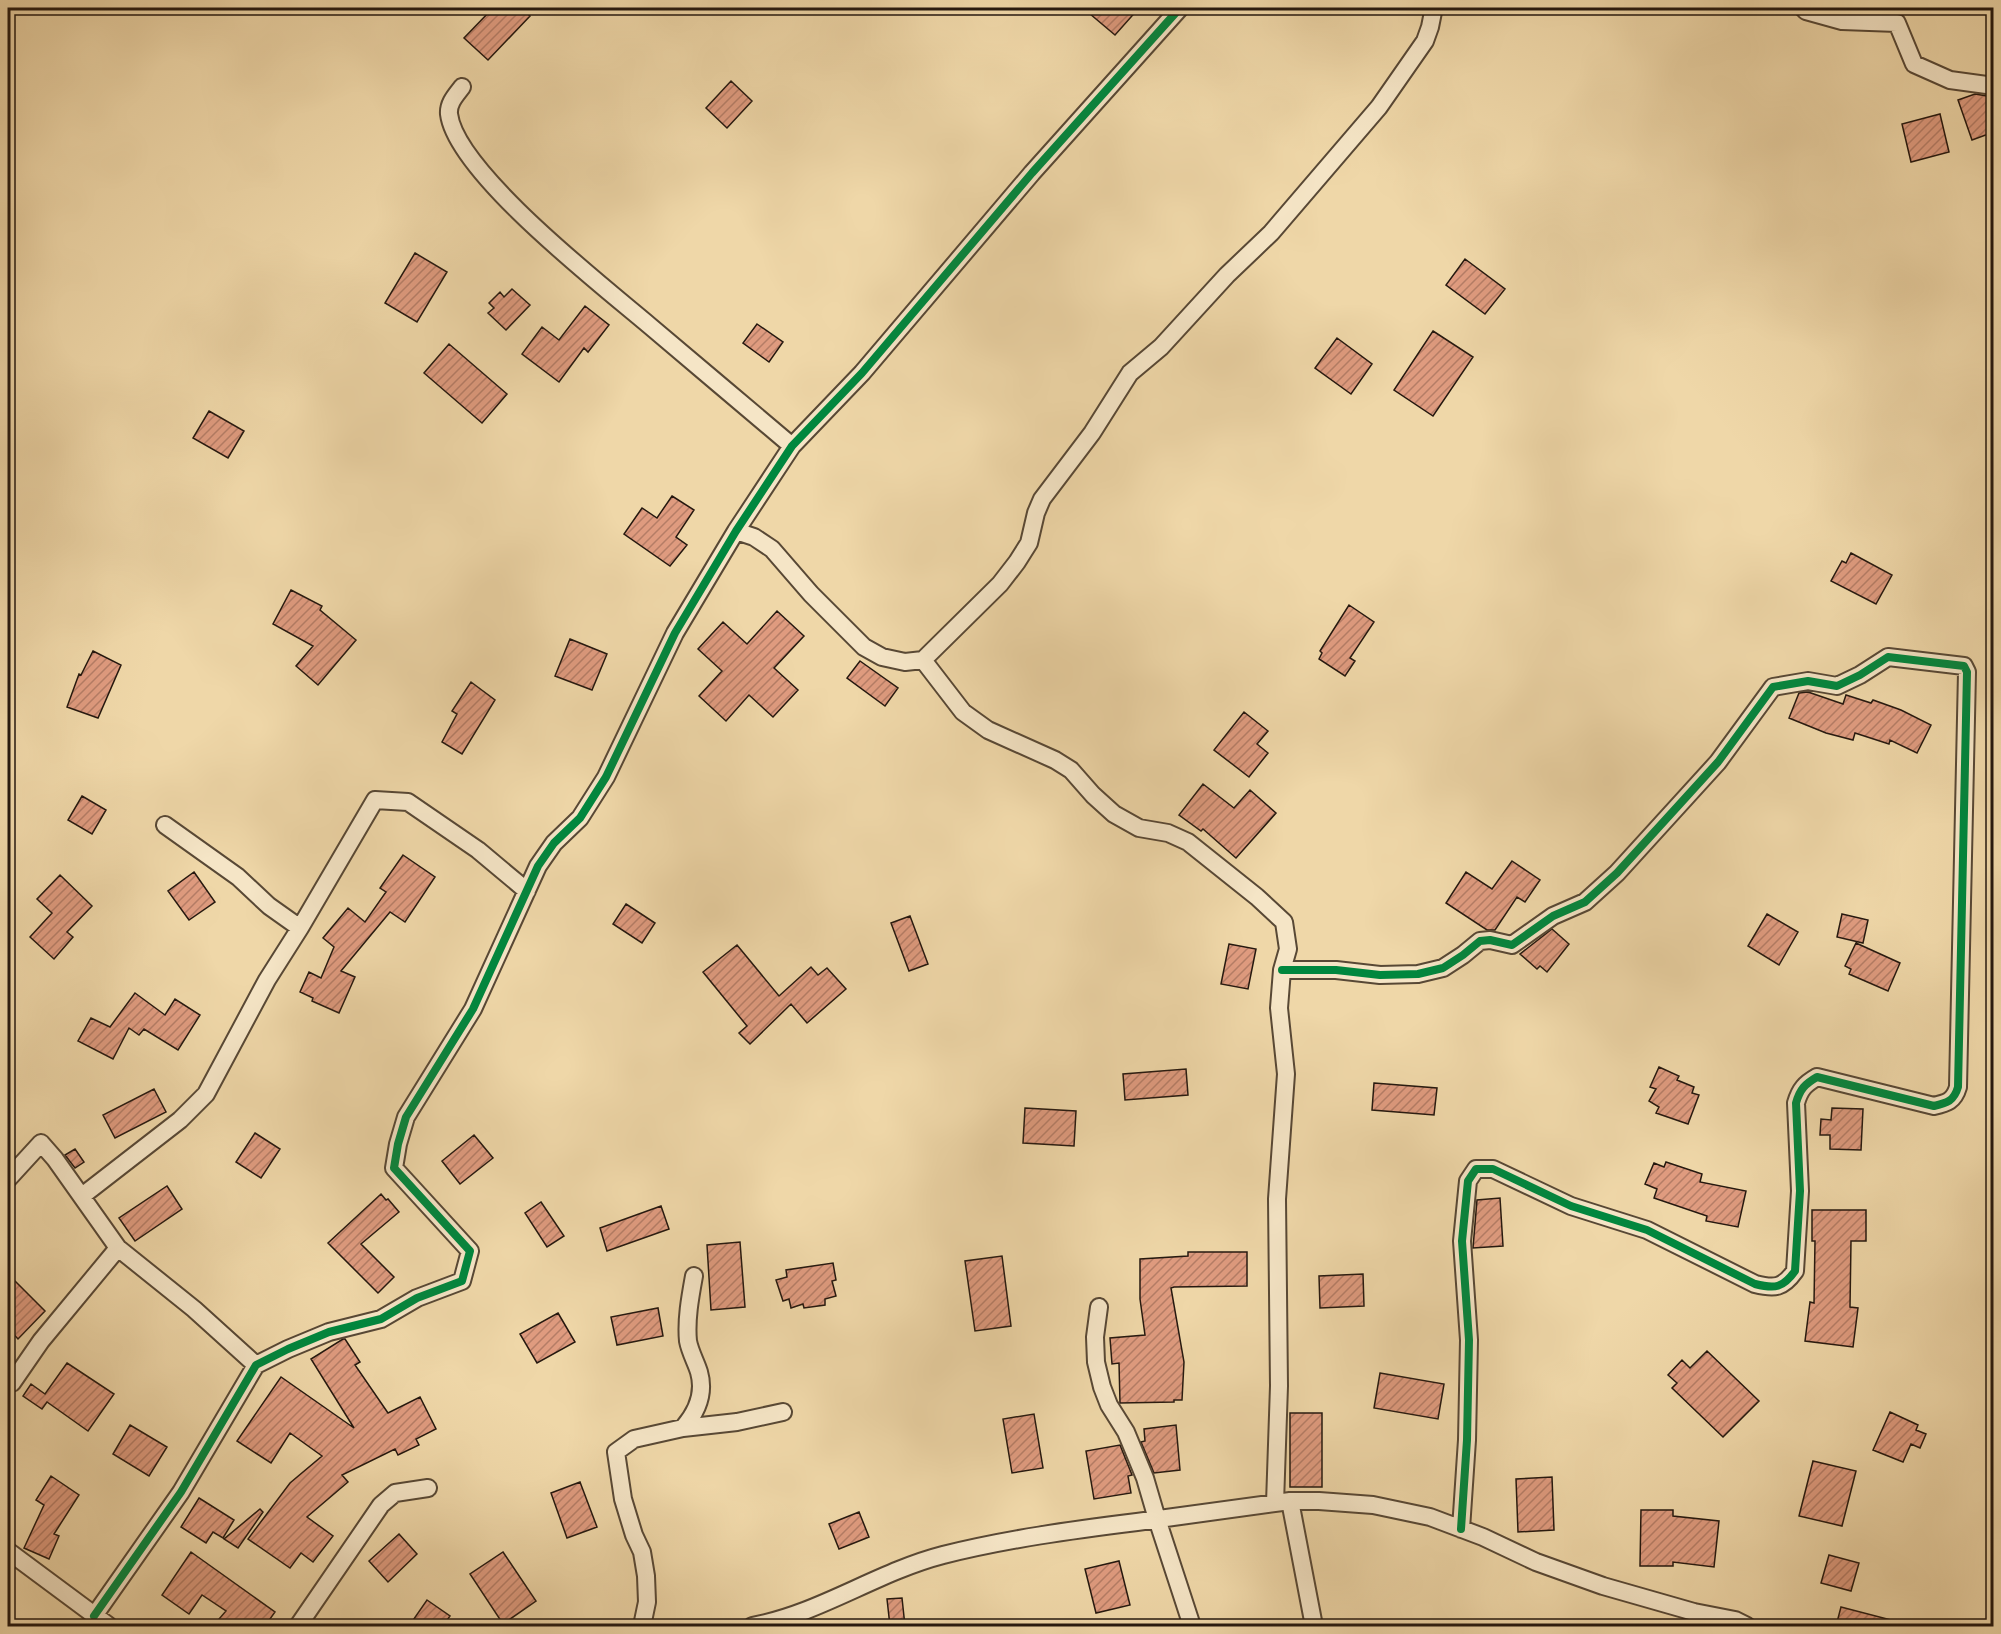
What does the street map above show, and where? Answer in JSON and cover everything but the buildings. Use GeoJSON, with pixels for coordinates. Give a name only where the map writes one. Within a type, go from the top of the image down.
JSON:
{"type":"FeatureCollection","features":[{"type":"Feature","properties":{"kind":"street"},"geometry":{"type":"LineString","coordinates":[[94,1616],[181,1492],[256,1365],[329,1332],[381,1319],[417,1298],[462,1281],[470,1251],[394,1168],[398,1144],[406,1117],[473,1009],[538,866],[554,843],[580,818],[606,777],[675,633],[736,531],[792,446],[862,373],[1032,173],[1180,8]]}},
{"type":"Feature","properties":{"kind":"street"},"geometry":{"type":"LineString","coordinates":[[736,531],[754,537],[772,549],[806,588],[864,647],[882,657],[904,662],[923,660],[1000,584],[1017,562],[1029,543],[1042,499],[1092,432],[1130,373],[1161,347],[1227,274],[1271,233],[1379,107],[1425,41],[1433,12],[1431,8]]}},
{"type":"Feature","properties":{"kind":"street"},"geometry":{"type":"LineString","coordinates":[[1803,8],[1842,21],[1897,23],[1914,64],[1950,80],[1994,86]]}},
{"type":"Feature","properties":{"kind":"street"},"geometry":{"type":"LineString","coordinates":[[462,87],[450,103],[448,112],[472,162],[568,257],[792,446]]}},
{"type":"Feature","properties":{"kind":"street"},"geometry":{"type":"LineString","coordinates":[[1282,970],[1336,970],[1380,975],[1418,974],[1443,968],[1480,941],[1490,940],[1512,945],[1553,916],[1585,902],[1617,873],[1718,762],[1773,687],[1808,681],[1837,686],[1860,675],[1888,657],[1964,666],[1967,672],[1956,1095],[1948,1103],[1934,1106],[1817,1077],[1800,1090],[1796,1103],[1800,1191],[1795,1271],[1788,1281],[1770,1288],[1755,1284],[1647,1230],[1571,1206],[1493,1169],[1476,1169],[1468,1181],[1462,1241],[1469,1340],[1467,1440],[1461,1529]]}},
{"type":"Feature","properties":{"kind":"street"},"geometry":{"type":"LineString","coordinates":[[923,660],[963,712],[988,730],[1055,760],[1071,770],[1114,814],[1139,828],[1168,832],[1188,842],[1257,897],[1284,922],[1288,949],[1282,970],[1279,1008],[1286,1074],[1277,1199],[1283,1502],[1314,1626]]}},
{"type":"Feature","properties":{"kind":"street"},"geometry":{"type":"LineString","coordinates":[[82,1196],[180,1120],[206,1094],[267,980],[375,800],[408,801],[478,850],[527,891]]}},
{"type":"Feature","properties":{"kind":"street"},"geometry":{"type":"LineString","coordinates":[[165,825],[229,870],[269,906],[300,928]]}},
{"type":"Feature","properties":{"kind":"street"},"geometry":{"type":"LineString","coordinates":[[8,1179],[41,1143],[55,1159],[118,1248],[194,1309],[256,1365]]}},
{"type":"Feature","properties":{"kind":"street"},"geometry":{"type":"LineString","coordinates":[[12,1383],[41,1341],[118,1248]]}},
{"type":"Feature","properties":{"kind":"street"},"geometry":{"type":"LineString","coordinates":[[683,1428],[693,1417],[700,1401],[700,1375],[688,1344],[688,1315],[694,1276]]}},
{"type":"Feature","properties":{"kind":"street"},"geometry":{"type":"LineString","coordinates":[[1099,1307],[1095,1337],[1096,1362],[1102,1387],[1142,1468],[1192,1626]]}},
{"type":"Feature","properties":{"kind":"street"},"geometry":{"type":"LineString","coordinates":[[642,1626],[647,1602],[646,1576],[642,1552],[623,1499],[616,1452],[634,1439],[683,1428],[737,1422],[783,1412]]}},
{"type":"Feature","properties":{"kind":"street"},"geometry":{"type":"LineString","coordinates":[[298,1626],[381,1505],[394,1493],[428,1488]]}},
{"type":"Feature","properties":{"kind":"street"},"geometry":{"type":"LineString","coordinates":[[752,1626],[797,1621],[901,1568],[942,1555],[1077,1530],[1283,1502],[1319,1501],[1373,1505],[1430,1517],[1536,1562],[1603,1586],[1694,1612],[1735,1620],[1747,1626]]}},
{"type":"Feature","properties":{"kind":"street"},"geometry":{"type":"LineString","coordinates":[[8,1551],[109,1626]]}},
{"type":"Feature","properties":{"kind":"cycle path"},"geometry":{"type":"LineString","coordinates":[[94,1616],[181,1492],[256,1365],[329,1332],[381,1319],[417,1298],[462,1281],[470,1251],[394,1168],[398,1144],[406,1117],[473,1009],[538,866],[554,843],[580,818],[606,777],[675,633],[736,531],[792,446],[862,373],[1032,173],[1180,8]]}},
{"type":"Feature","properties":{"kind":"cycle path"},"geometry":{"type":"LineString","coordinates":[[1282,970],[1336,970],[1380,975],[1418,974],[1443,968],[1480,941],[1490,940],[1512,945],[1553,916],[1585,902],[1617,873],[1718,762],[1773,687],[1808,681],[1837,686],[1860,675],[1888,657],[1964,666],[1967,672],[1958,1087],[1954,1095],[1946,1102],[1934,1106],[1817,1077],[1804,1087],[1796,1103],[1800,1191],[1795,1271],[1782,1284],[1773,1287],[1755,1284],[1647,1230],[1571,1206],[1493,1169],[1476,1169],[1468,1181],[1462,1241],[1469,1340],[1467,1440],[1461,1529]]}}]}
